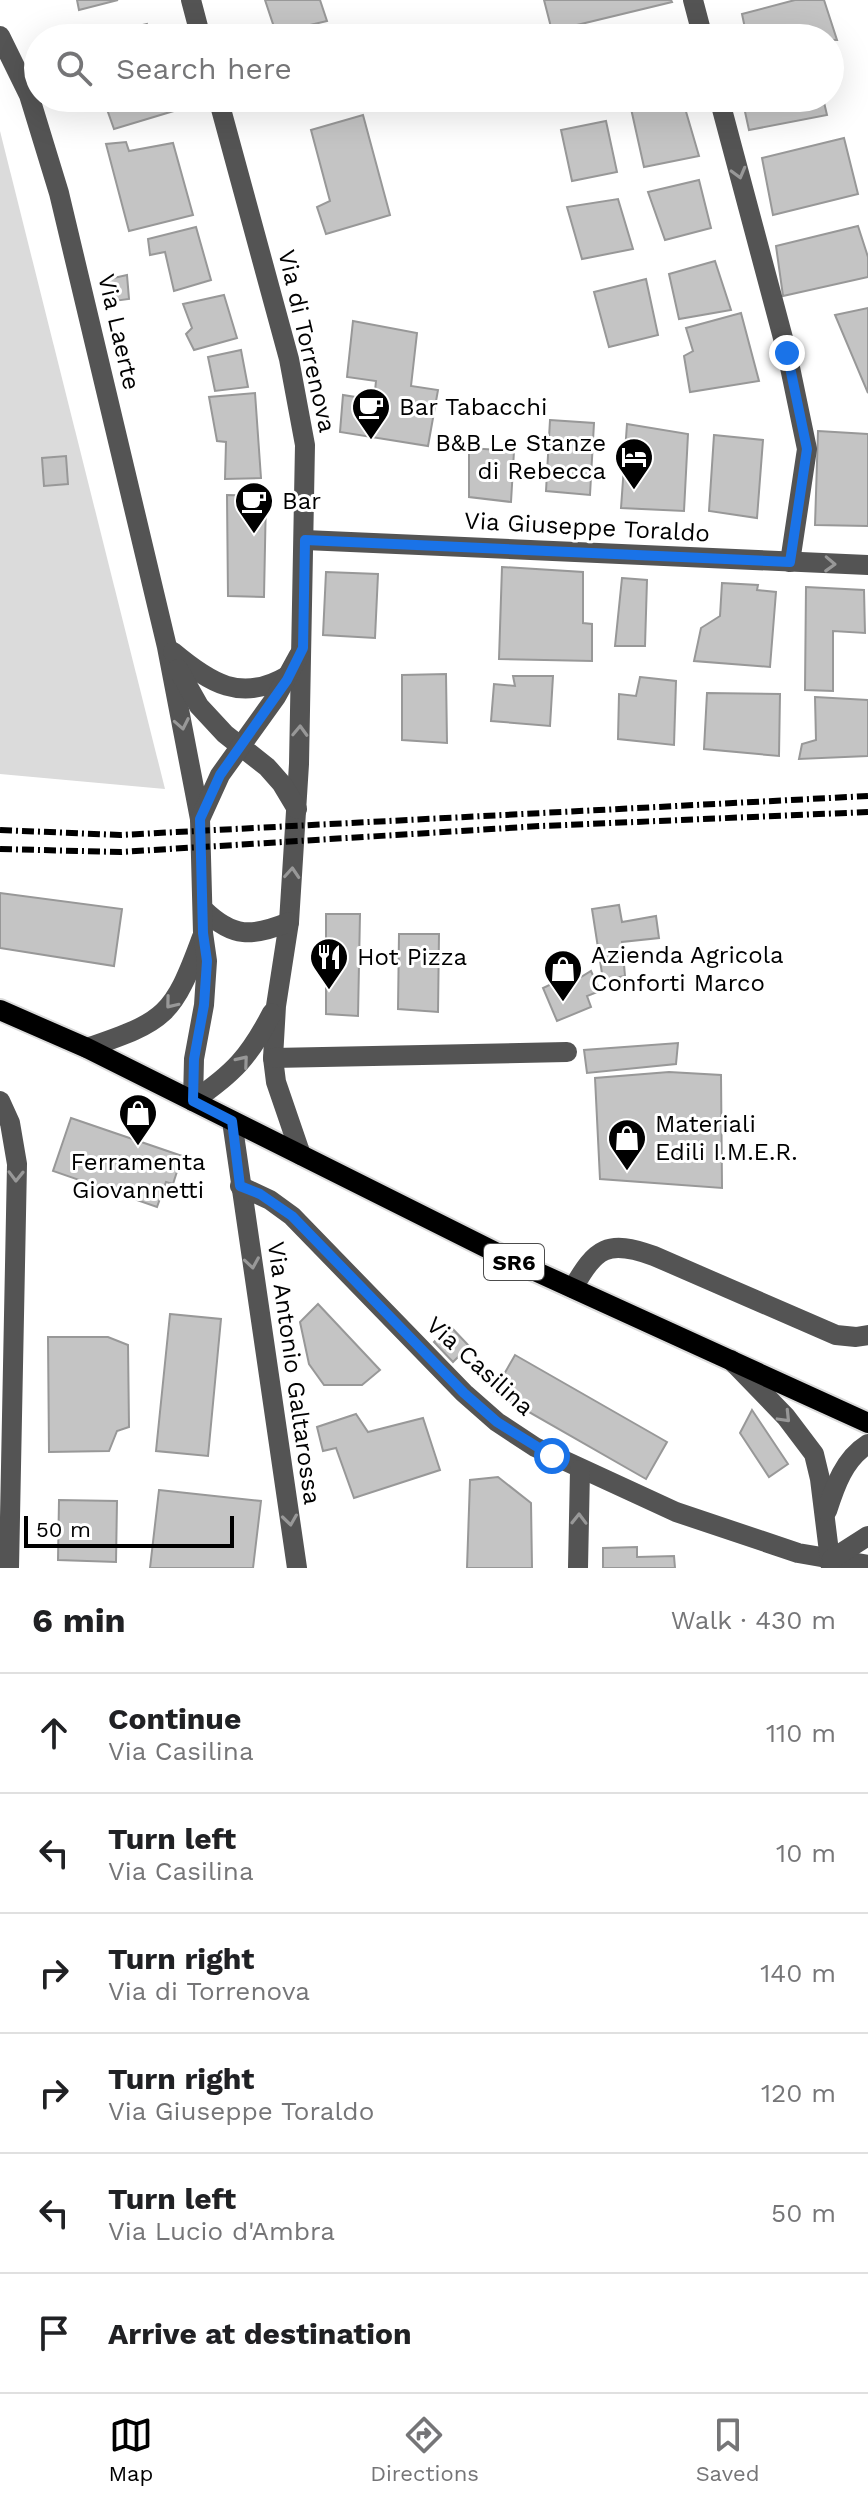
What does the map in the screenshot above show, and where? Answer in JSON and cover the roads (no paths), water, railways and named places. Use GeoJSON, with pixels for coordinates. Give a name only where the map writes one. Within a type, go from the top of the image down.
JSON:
{"type":"FeatureCollection","features":[{"type":"Feature","properties":{"kind":"main road","name":"SR6"},"geometry":{"type":"LineString","coordinates":[[0,1010],[87,1048],[515,1262],[868,1423]]}},
{"type":"Feature","properties":{"kind":"street"},"geometry":{"type":"LineString","coordinates":[[191,0],[197,24]]}},
{"type":"Feature","properties":{"kind":"street"},"geometry":{"type":"LineString","coordinates":[[693,0],[699,24]]}},
{"type":"Feature","properties":{"kind":"street","name":"Via Laerte"},"geometry":{"type":"LineString","coordinates":[[0,36],[24,85]]}},
{"type":"Feature","properties":{"kind":"street","name":"Via Laerte"},"geometry":{"type":"LineString","coordinates":[[34,112],[59,193],[167,647]]}},
{"type":"Feature","properties":{"kind":"street","name":"Via di Torrenova"},"geometry":{"type":"LineString","coordinates":[[222,112],[289,359],[305,445],[303,648],[297,809],[289,922],[276,1006],[273,1058],[276,1082],[301,1155]]}},
{"type":"Feature","properties":{"kind":"street"},"geometry":{"type":"LineString","coordinates":[[723,112],[787,353],[807,449],[790,562]]}},
{"type":"Feature","properties":{"kind":"street","name":"Via Giuseppe Toraldo"},"geometry":{"type":"LineString","coordinates":[[305,540],[868,565]]}},
{"type":"Feature","properties":{"kind":"street"},"geometry":{"type":"LineString","coordinates":[[167,647],[205,677],[228,687],[264,687],[290,675]]}},
{"type":"Feature","properties":{"kind":"street"},"geometry":{"type":"LineString","coordinates":[[167,647],[193,698],[212,721],[276,776],[297,809]]}},
{"type":"Feature","properties":{"kind":"street"},"geometry":{"type":"LineString","coordinates":[[167,647],[200,819]]}},
{"type":"Feature","properties":{"kind":"street","name":"Via di Torrenova"},"geometry":{"type":"LineString","coordinates":[[193,1101],[194,1059],[206,980],[200,819],[220,775],[290,675],[303,648]]}},
{"type":"Feature","properties":{"kind":"street"},"geometry":{"type":"LineString","coordinates":[[204,910],[225,928],[245,933],[264,931],[289,922]]}},
{"type":"Feature","properties":{"kind":"street","name":"Via di Torrenova"},"geometry":{"type":"LineString","coordinates":[[87,1048],[133,1031],[166,1011],[184,985],[203,933]]}},
{"type":"Feature","properties":{"kind":"street","name":"Via di Torrenova"},"geometry":{"type":"LineString","coordinates":[[193,1101],[221,1083],[246,1058],[276,1006]]}},
{"type":"Feature","properties":{"kind":"street"},"geometry":{"type":"LineString","coordinates":[[273,1058],[567,1052]]}},
{"type":"Feature","properties":{"kind":"street"},"geometry":{"type":"LineString","coordinates":[[0,1101],[10,1123],[17,1164],[9,1568]]}},
{"type":"Feature","properties":{"kind":"street"},"geometry":{"type":"LineString","coordinates":[[232,1121],[240,1186]]}},
{"type":"Feature","properties":{"kind":"street","name":"Via Casilina"},"geometry":{"type":"LineString","coordinates":[[240,1186],[260,1194],[292,1216],[452,1382],[497,1422],[535,1447],[676,1512],[769,1545],[832,1564],[868,1565]]}},
{"type":"Feature","properties":{"kind":"street","name":"Via Antonio Galtarossa"},"geometry":{"type":"LineString","coordinates":[[240,1186],[297,1568]]}},
{"type":"Feature","properties":{"kind":"street"},"geometry":{"type":"LineString","coordinates":[[573,1288],[587,1263],[597,1254],[609,1249],[627,1248],[654,1256],[836,1335],[868,1335]]}},
{"type":"Feature","properties":{"kind":"street"},"geometry":{"type":"LineString","coordinates":[[731,1360],[786,1417],[814,1454],[832,1564],[867,1535]]}},
{"type":"Feature","properties":{"kind":"street"},"geometry":{"type":"LineString","coordinates":[[824,1523],[833,1491],[846,1465],[856,1452],[868,1444]]}},
{"type":"Feature","properties":{"kind":"street"},"geometry":{"type":"LineString","coordinates":[[578,1568],[580,1470]]}},
{"type":"Feature","properties":{"kind":"railway"},"geometry":{"type":"LineString","coordinates":[[0,830],[120,835],[868,796]]}},
{"type":"Feature","properties":{"kind":"railway"},"geometry":{"type":"LineString","coordinates":[[0,849],[121,852],[541,826],[868,812]]}},
{"type":"Feature","properties":{"kind":"place","name":"Bar Tabacchi"},"geometry":{"type":"Point","coordinates":[371,441]}},
{"type":"Feature","properties":{"kind":"place","name":"B&B Le Stanze di Rebecca"},"geometry":{"type":"Point","coordinates":[634,491]}},
{"type":"Feature","properties":{"kind":"place","name":"Bar"},"geometry":{"type":"Point","coordinates":[254,535]}},
{"type":"Feature","properties":{"kind":"place","name":"Hot Pizza"},"geometry":{"type":"Point","coordinates":[329,991]}},
{"type":"Feature","properties":{"kind":"place","name":"Azienda Agricola Conforti Marco"},"geometry":{"type":"Point","coordinates":[563,1003]}},
{"type":"Feature","properties":{"kind":"place","name":"Ferramenta Giovannetti"},"geometry":{"type":"Point","coordinates":[138,1147]}},
{"type":"Feature","properties":{"kind":"place","name":"Materiali Edili I.M.E.R."},"geometry":{"type":"Point","coordinates":[627,1172]}}]}
